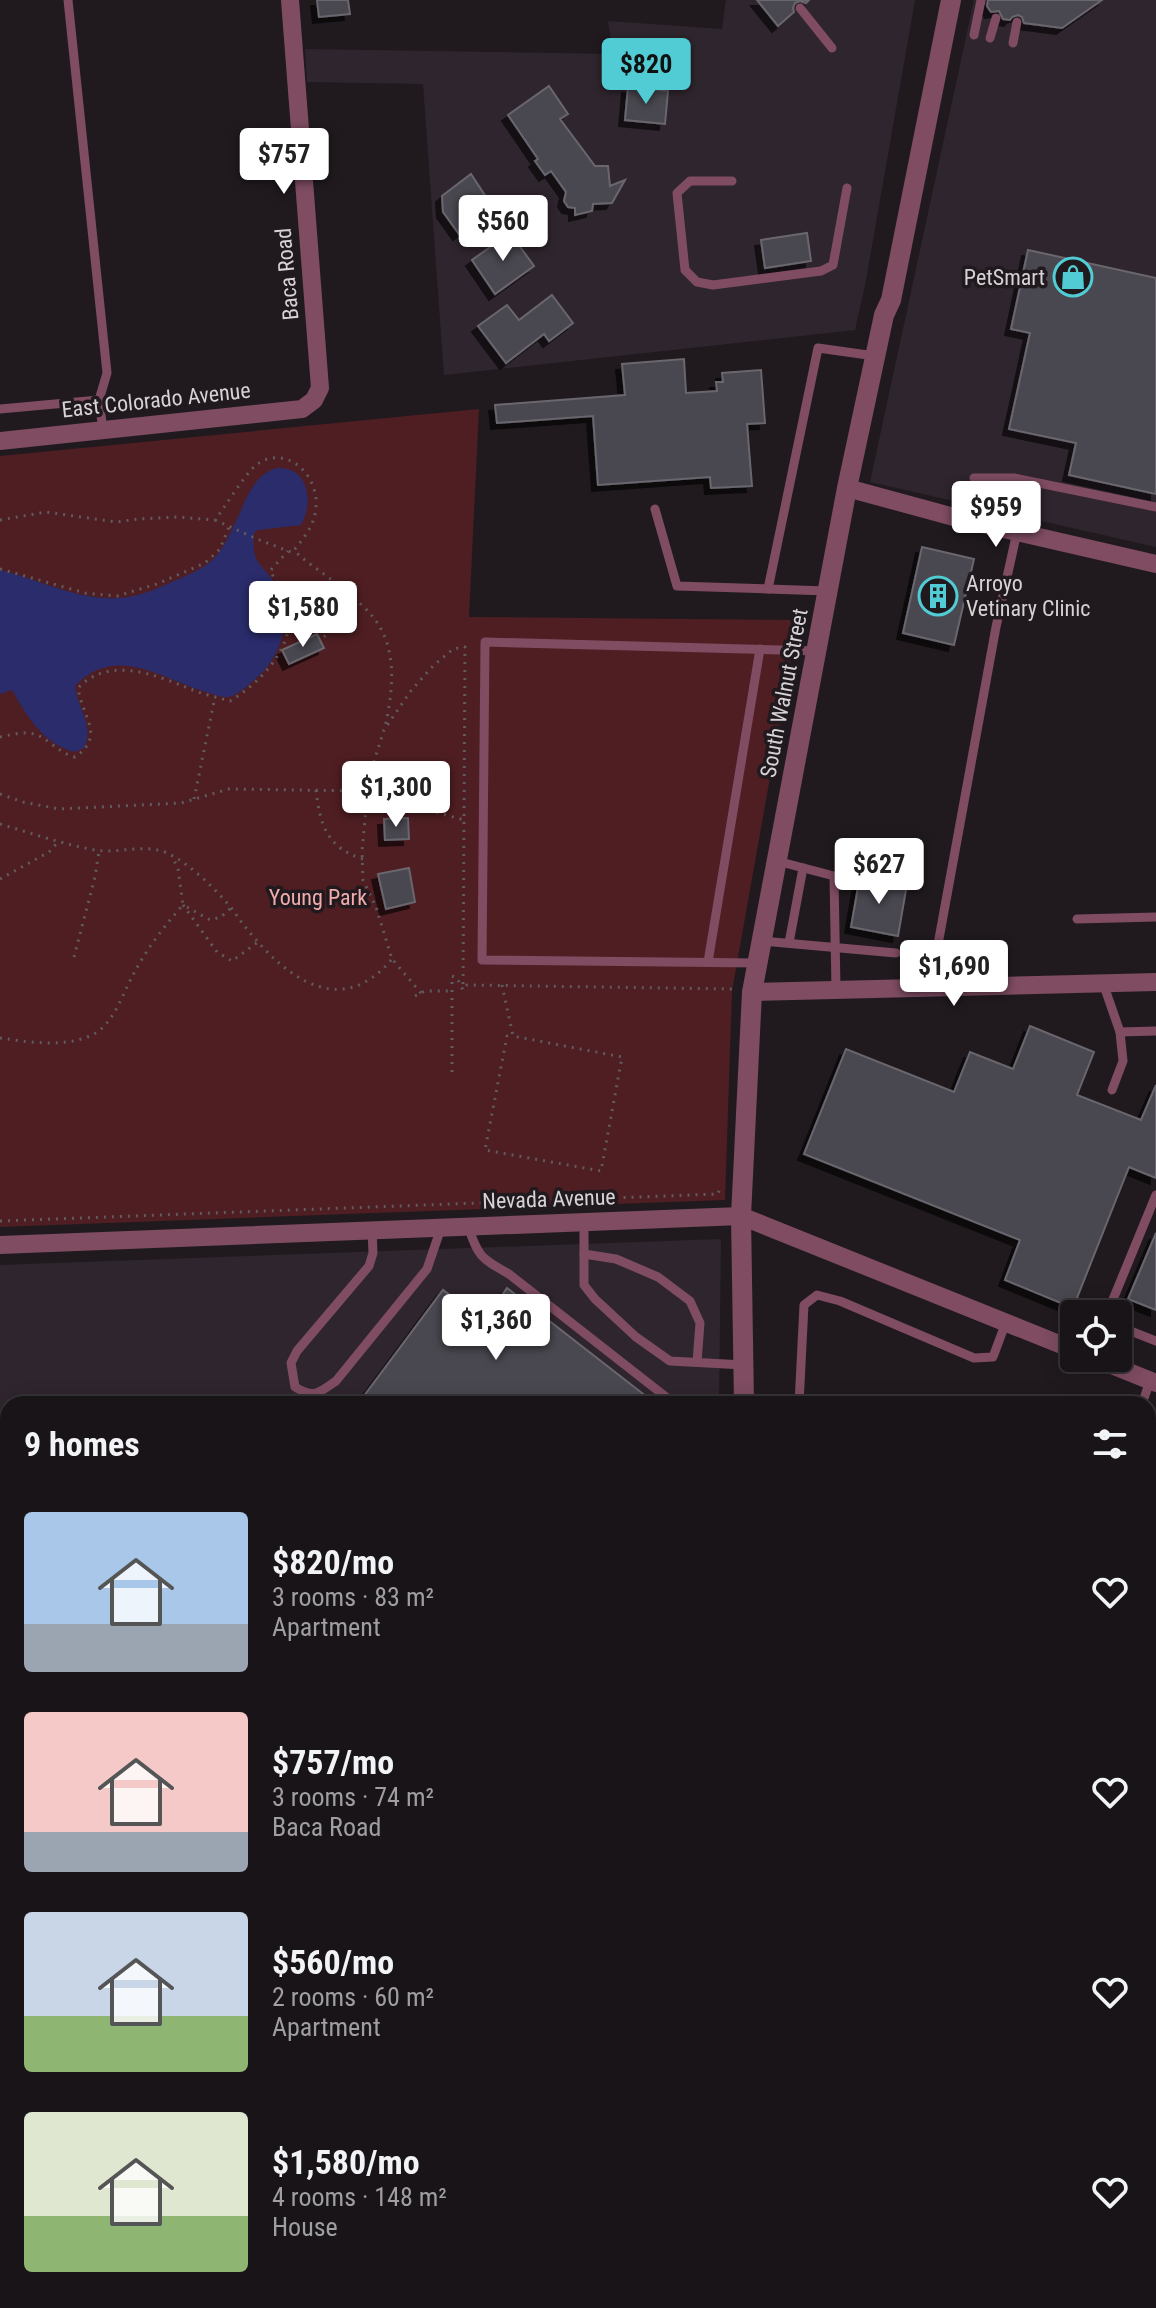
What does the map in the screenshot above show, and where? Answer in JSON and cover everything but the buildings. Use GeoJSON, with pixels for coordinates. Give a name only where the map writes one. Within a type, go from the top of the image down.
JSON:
{"type":"FeatureCollection","features":[{"type":"Feature","properties":{"kind":"street","name":"Baca Road"},"geometry":{"type":"LineString","coordinates":[[290,0],[320,388],[314,400]]}},
{"type":"Feature","properties":{"kind":"street","name":"South Walnut Street"},"geometry":{"type":"LineString","coordinates":[[744,1396],[741,1216],[752,991],[847,488],[884,315],[891,300],[951,0]]}},
{"type":"Feature","properties":{"kind":"street","name":"East Colorado Avenue"},"geometry":{"type":"LineString","coordinates":[[0,441],[302,409],[314,400]]}},
{"type":"Feature","properties":{"kind":"street"},"geometry":{"type":"LineString","coordinates":[[847,488],[1156,564]]}},
{"type":"Feature","properties":{"kind":"street"},"geometry":{"type":"LineString","coordinates":[[752,991],[1156,982]]}},
{"type":"Feature","properties":{"kind":"street","name":"Nevada Avenue"},"geometry":{"type":"LineString","coordinates":[[0,1245],[741,1216],[1060,1344]]}},
{"type":"Feature","properties":{"kind":"street"},"geometry":{"type":"LineString","coordinates":[[1128,1372],[1153,1382]]}},
{"type":"Feature","properties":{"kind":"lane"},"geometry":{"type":"LineString","coordinates":[[68,0],[107,373],[99,400],[103,430]]}},
{"type":"Feature","properties":{"kind":"lane"},"geometry":{"type":"LineString","coordinates":[[974,35],[981,0]]}},
{"type":"Feature","properties":{"kind":"lane"},"geometry":{"type":"LineString","coordinates":[[800,8],[832,48]]}},
{"type":"Feature","properties":{"kind":"lane"},"geometry":{"type":"LineString","coordinates":[[990,38],[996,18]]}},
{"type":"Feature","properties":{"kind":"lane"},"geometry":{"type":"LineString","coordinates":[[1013,43],[1017,22]]}},
{"type":"Feature","properties":{"kind":"lane"},"geometry":{"type":"LineString","coordinates":[[732,181],[690,181],[677,193],[685,270],[697,282],[713,285],[821,271],[833,265],[847,188]]}},
{"type":"Feature","properties":{"kind":"lane"},"geometry":{"type":"LineString","coordinates":[[768,589],[818,348],[875,356]]}},
{"type":"Feature","properties":{"kind":"lane"},"geometry":{"type":"LineString","coordinates":[[0,409],[99,400]]}},
{"type":"Feature","properties":{"kind":"lane"},"geometry":{"type":"LineString","coordinates":[[974,478],[1014,478],[1156,507]]}},
{"type":"Feature","properties":{"kind":"lane"},"geometry":{"type":"LineString","coordinates":[[655,509],[677,586],[827,591]]}},
{"type":"Feature","properties":{"kind":"lane"},"geometry":{"type":"LineString","coordinates":[[930,988],[996,627],[1017,532]]}},
{"type":"Feature","properties":{"kind":"lane"},"geometry":{"type":"LineString","coordinates":[[757,963],[482,960],[485,642],[816,651]]}},
{"type":"Feature","properties":{"kind":"lane"},"geometry":{"type":"LineString","coordinates":[[708,962],[760,649]]}},
{"type":"Feature","properties":{"kind":"lane"},"geometry":{"type":"LineString","coordinates":[[777,861],[834,876],[836,990]]}},
{"type":"Feature","properties":{"kind":"lane"},"geometry":{"type":"LineString","coordinates":[[789,943],[803,868]]}},
{"type":"Feature","properties":{"kind":"lane"},"geometry":{"type":"LineString","coordinates":[[1077,919],[1156,917]]}},
{"type":"Feature","properties":{"kind":"lane"},"geometry":{"type":"LineString","coordinates":[[762,941],[896,953]]}},
{"type":"Feature","properties":{"kind":"lane"},"geometry":{"type":"LineString","coordinates":[[1103,983],[1120,1032],[1123,1061],[1112,1090]]}},
{"type":"Feature","properties":{"kind":"lane"},"geometry":{"type":"LineString","coordinates":[[1120,1032],[1156,1031]]}},
{"type":"Feature","properties":{"kind":"lane"},"geometry":{"type":"LineString","coordinates":[[1113,1300],[1156,1195]]}},
{"type":"Feature","properties":{"kind":"lane"},"geometry":{"type":"LineString","coordinates":[[584,1222],[584,1285],[636,1337],[670,1361],[744,1365]]}},
{"type":"Feature","properties":{"kind":"lane"},"geometry":{"type":"LineString","coordinates":[[468,1226],[476,1250],[486,1261],[509,1274],[665,1396]]}},
{"type":"Feature","properties":{"kind":"lane"},"geometry":{"type":"LineString","coordinates":[[372,1230],[373,1253],[369,1266],[297,1351],[291,1363],[295,1387],[307,1395],[317,1393],[336,1381],[427,1269],[441,1227]]}},
{"type":"Feature","properties":{"kind":"lane"},"geometry":{"type":"LineString","coordinates":[[584,1254],[616,1259],[658,1277],[690,1301],[700,1323],[697,1362]]}},
{"type":"Feature","properties":{"kind":"lane"},"geometry":{"type":"LineString","coordinates":[[799,1396],[804,1305],[817,1295],[840,1301],[974,1358],[993,1357],[1006,1322]]}},
{"type":"Feature","properties":{"kind":"lane"},"geometry":{"type":"LineString","coordinates":[[1132,1332],[1156,1341]]}},
{"type":"Feature","properties":{"kind":"path"},"geometry":{"type":"LineString","coordinates":[[215,520],[256,465],[277,457],[295,461],[307,475],[315,492],[316,506],[313,524],[294,550],[356,601],[381,628],[388,647],[392,683],[390,706],[369,777],[363,880],[376,907],[392,959],[421,993]]}},
{"type":"Feature","properties":{"kind":"path"},"geometry":{"type":"LineString","coordinates":[[0,520],[46,512],[116,522],[178,517],[215,520],[298,555]]}},
{"type":"Feature","properties":{"kind":"path"},"geometry":{"type":"LineString","coordinates":[[0,569],[85,593],[117,596],[157,584],[205,563],[220,549],[230,528]]}},
{"type":"Feature","properties":{"kind":"path"},"geometry":{"type":"LineString","coordinates":[[0,737],[36,734],[64,754],[75,757],[87,749],[92,734],[78,688],[96,675],[118,669],[158,676],[230,701],[259,681],[274,664],[287,631],[288,611],[284,593],[270,571],[288,551]]}},
{"type":"Feature","properties":{"kind":"path"},"geometry":{"type":"LineString","coordinates":[[324,637],[356,601]]}},
{"type":"Feature","properties":{"kind":"path"},"geometry":{"type":"LineString","coordinates":[[384,730],[410,692],[433,666],[453,649],[465,647],[463,990]]}},
{"type":"Feature","properties":{"kind":"path"},"geometry":{"type":"LineString","coordinates":[[194,799],[215,697]]}},
{"type":"Feature","properties":{"kind":"path"},"geometry":{"type":"LineString","coordinates":[[0,794],[59,809],[181,803],[229,789],[367,792],[464,820]]}},
{"type":"Feature","properties":{"kind":"path"},"geometry":{"type":"LineString","coordinates":[[316,790],[323,824],[332,842],[346,854],[363,859]]}},
{"type":"Feature","properties":{"kind":"path"},"geometry":{"type":"LineString","coordinates":[[0,824],[99,851],[166,852],[210,884],[258,942],[293,974],[322,989],[341,990],[364,984],[378,975],[392,959]]}},
{"type":"Feature","properties":{"kind":"path"},"geometry":{"type":"LineString","coordinates":[[0,879],[49,852],[58,842]]}},
{"type":"Feature","properties":{"kind":"path"},"geometry":{"type":"LineString","coordinates":[[74,957],[99,851]]}},
{"type":"Feature","properties":{"kind":"path"},"geometry":{"type":"LineString","coordinates":[[172,856],[178,869],[183,905],[217,952],[232,961],[258,942]]}},
{"type":"Feature","properties":{"kind":"path"},"geometry":{"type":"LineString","coordinates":[[183,905],[210,920],[221,917],[231,908]]}},
{"type":"Feature","properties":{"kind":"path"},"geometry":{"type":"LineString","coordinates":[[0,1038],[58,1042],[90,1036],[105,1026],[133,975],[165,926],[183,905]]}},
{"type":"Feature","properties":{"kind":"path"},"geometry":{"type":"LineString","coordinates":[[452,1072],[452,976],[457,978],[463,990]]}},
{"type":"Feature","properties":{"kind":"path"},"geometry":{"type":"LineString","coordinates":[[463,990],[467,985],[502,985],[752,991]]}},
{"type":"Feature","properties":{"kind":"path"},"geometry":{"type":"LineString","coordinates":[[502,985],[513,1036]]}},
{"type":"Feature","properties":{"kind":"path"},"geometry":{"type":"LineString","coordinates":[[415,996],[425,991],[451,991]]}},
{"type":"Feature","properties":{"kind":"path"},"geometry":{"type":"LineString","coordinates":[[507,1036],[513,1036],[622,1057],[601,1171],[485,1150],[507,1036]]}},
{"type":"Feature","properties":{"kind":"path"},"geometry":{"type":"LineString","coordinates":[[0,1221],[718,1194]]}},
{"type":"Feature","properties":{"kind":"shaded area"},"geometry":{"type":"Polygon","coordinates":[[[726,0],[915,0],[855,330],[444,375],[423,84],[307,82],[305,49],[613,54],[608,21],[722,29],[726,0]]]}},
{"type":"Feature","properties":{"kind":"shaded area"},"geometry":{"type":"Polygon","coordinates":[[[974,0],[1156,0],[1156,547],[870,482],[974,0]]]}},
{"type":"Feature","properties":{"kind":"shaded area"},"geometry":{"type":"Polygon","coordinates":[[[277,468],[288,469],[302,479],[308,497],[307,507],[301,525],[254,533],[256,558],[282,596],[285,617],[278,649],[264,671],[250,684],[229,697],[223,697],[139,668],[107,667],[91,673],[75,686],[88,732],[84,748],[75,752],[45,736],[12,690],[0,694],[0,570],[99,598],[133,596],[154,590],[198,570],[214,559],[256,482],[277,468]]]}},
{"type":"Feature","properties":{"kind":"shaded area"},"geometry":{"type":"Polygon","coordinates":[[[721,1239],[719,1396],[0,1396],[0,1265],[721,1239]]]}},
{"type":"Feature","properties":{"kind":"green space","name":"Young Park"},"geometry":{"type":"Polygon","coordinates":[[[479,409],[469,617],[798,620],[732,991],[725,1200],[0,1227],[0,456],[479,409]]]}},
{"type":"Feature","properties":{"kind":"place","name":"PetSmart"},"geometry":{"type":"Point","coordinates":[1073,277]}},
{"type":"Feature","properties":{"kind":"place","name":"Arroyo Vetinary Clinic"},"geometry":{"type":"Point","coordinates":[938,596]}}]}
